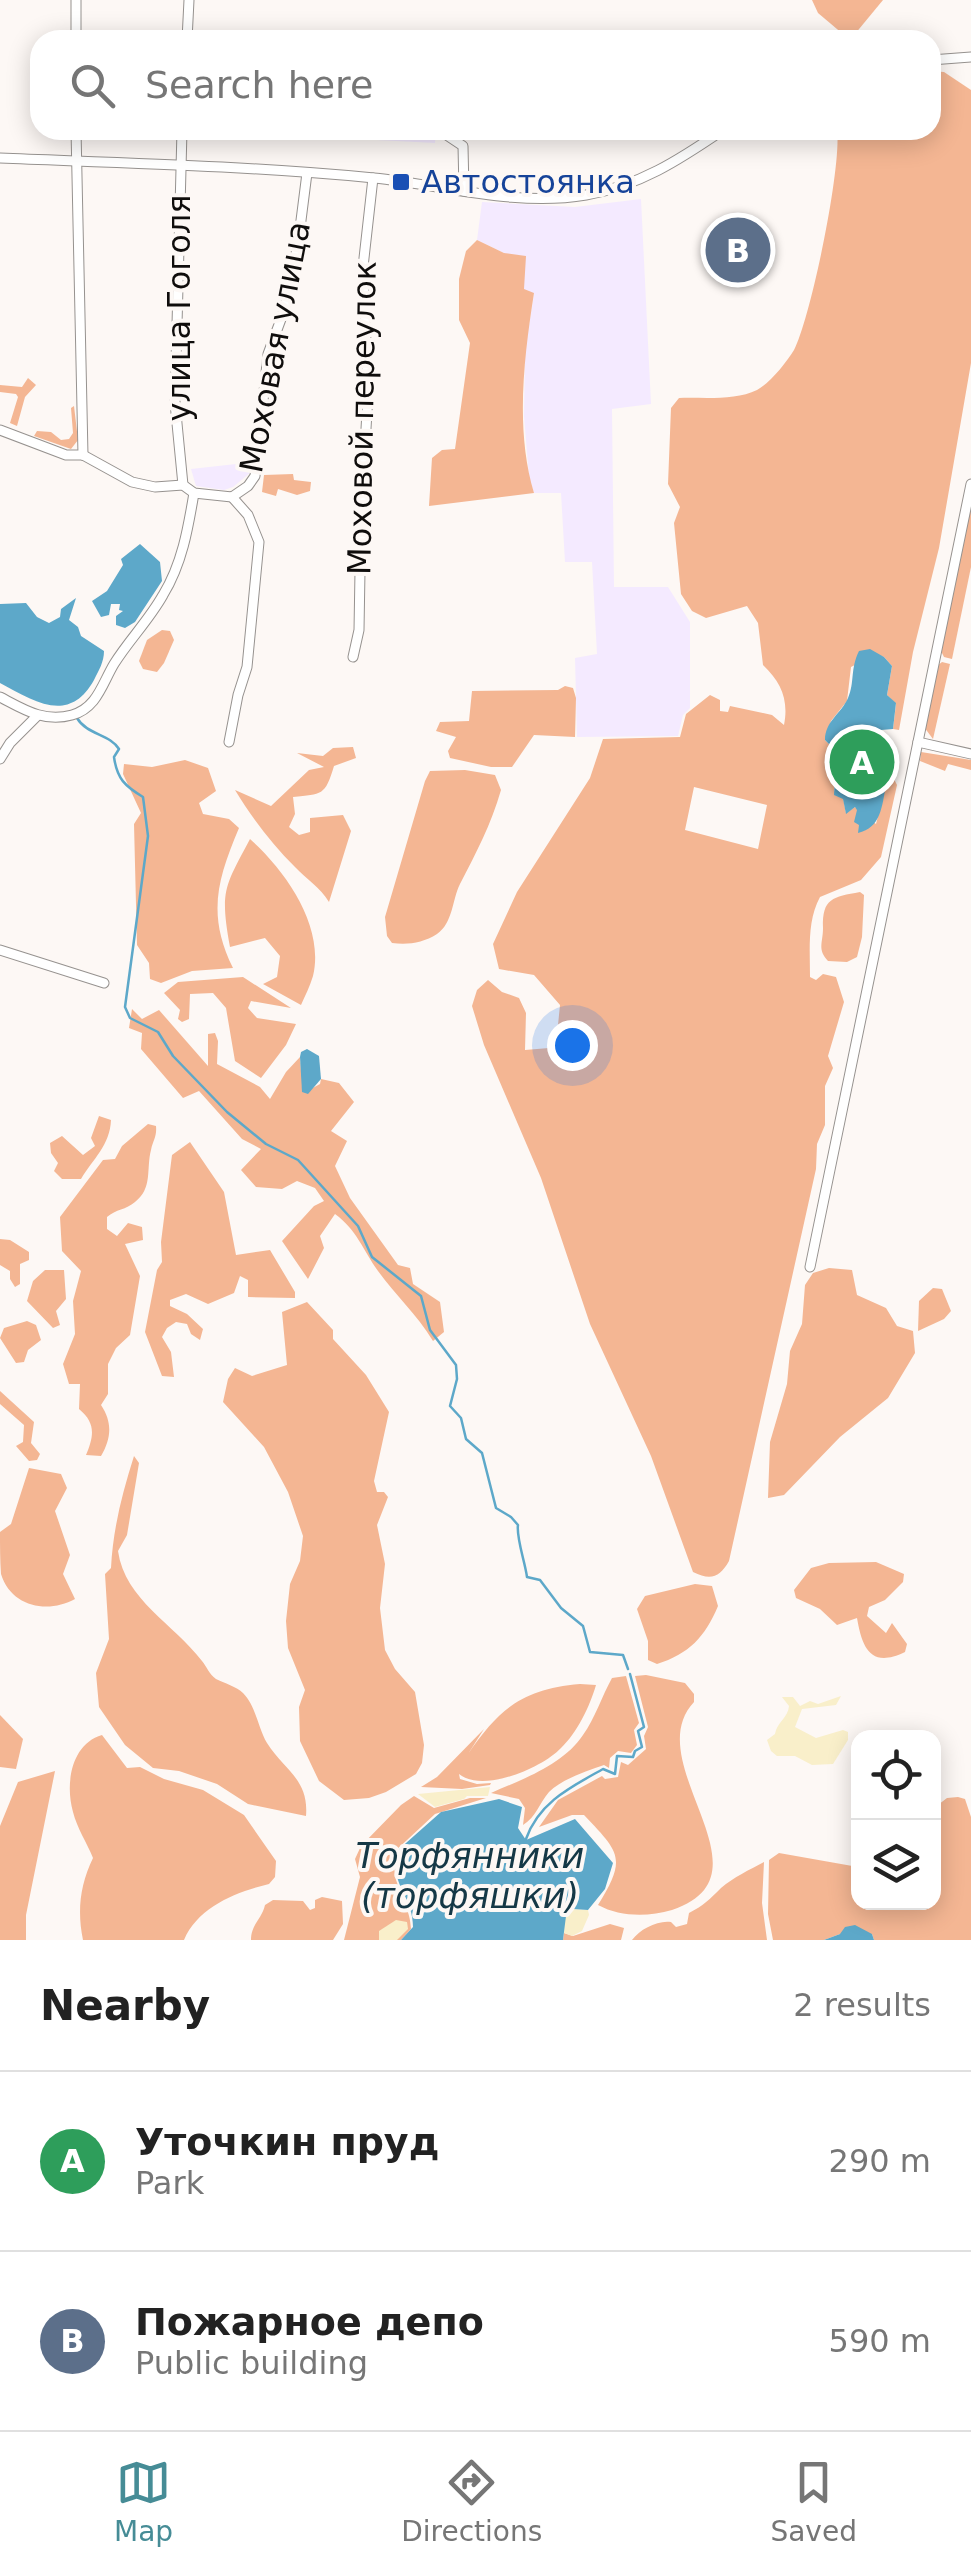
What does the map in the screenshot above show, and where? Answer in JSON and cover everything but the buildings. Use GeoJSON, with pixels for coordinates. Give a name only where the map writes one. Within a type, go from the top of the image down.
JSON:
{"type":"FeatureCollection","features":[{"type":"Feature","properties":{"kind":"street"},"geometry":{"type":"LineString","coordinates":[[76,0],[76,30]]}},
{"type":"Feature","properties":{"kind":"street"},"geometry":{"type":"LineString","coordinates":[[188,30],[189,0]]}},
{"type":"Feature","properties":{"kind":"street"},"geometry":{"type":"LineString","coordinates":[[941,59],[971,57]]}},
{"type":"Feature","properties":{"kind":"street"},"geometry":{"type":"LineString","coordinates":[[76,140],[83,455]]}},
{"type":"Feature","properties":{"kind":"street","name":"улица Гоголя"},"geometry":{"type":"LineString","coordinates":[[181,140],[175,403],[183,485]]}},
{"type":"Feature","properties":{"kind":"street"},"geometry":{"type":"LineString","coordinates":[[453,140],[462,146],[464,191]]}},
{"type":"Feature","properties":{"kind":"street"},"geometry":{"type":"LineString","coordinates":[[0,158],[307,173],[552,198],[619,188],[665,168],[707,140]]}},
{"type":"Feature","properties":{"kind":"street","name":"Моховая улица"},"geometry":{"type":"LineString","coordinates":[[229,742],[247,667],[259,542],[248,515],[232,497],[255,476],[268,354],[284,311],[307,173]]}},
{"type":"Feature","properties":{"kind":"street","name":"Моховой переулок"},"geometry":{"type":"LineString","coordinates":[[353,658],[359,630],[360,513],[368,395],[363,267],[373,178]]}},
{"type":"Feature","properties":{"kind":"street"},"geometry":{"type":"LineString","coordinates":[[0,430],[66,455],[83,455],[132,482],[155,487],[183,485],[194,493],[232,497]]}},
{"type":"Feature","properties":{"kind":"street"},"geometry":{"type":"LineString","coordinates":[[810,1266],[971,484]]}},
{"type":"Feature","properties":{"kind":"street"},"geometry":{"type":"LineString","coordinates":[[0,697],[37,716],[70,716],[83,711],[96,698],[114,664],[168,585],[184,548],[194,493]]}},
{"type":"Feature","properties":{"kind":"street"},"geometry":{"type":"LineString","coordinates":[[0,759],[37,716]]}},
{"type":"Feature","properties":{"kind":"street"},"geometry":{"type":"LineString","coordinates":[[918,742],[971,754]]}},
{"type":"Feature","properties":{"kind":"street"},"geometry":{"type":"LineString","coordinates":[[0,950],[104,983]]}},
{"type":"Feature","properties":{"kind":"shaded area"},"geometry":{"type":"Polygon","coordinates":[[[812,0],[883,0],[858,30],[838,30],[818,13],[812,0]]]}},
{"type":"Feature","properties":{"kind":"shaded area"},"geometry":{"type":"Polygon","coordinates":[[[941,72],[971,90],[971,363],[939,548],[913,652],[899,730],[893,729],[896,704],[887,695],[892,666],[876,654],[851,667],[847,701],[831,721],[825,740],[848,754],[841,770],[828,770],[835,779],[834,791],[843,798],[846,813],[855,807],[876,824],[886,785],[877,776],[893,777],[897,785],[881,857],[861,880],[820,897],[813,916],[810,977],[836,977],[844,1002],[828,1056],[833,1068],[825,1086],[825,1125],[817,1144],[816,1169],[729,1561],[722,1571],[710,1577],[693,1572],[651,1456],[590,1324],[541,1178],[484,1045],[472,1006],[477,990],[488,980],[502,992],[519,998],[526,1013],[525,1050],[549,1048],[557,1035],[560,1005],[534,975],[499,969],[493,944],[517,892],[590,778],[603,739],[680,737],[686,714],[710,695],[720,700],[720,711],[728,712],[730,706],[772,715],[784,725],[782,692],[763,665],[758,623],[747,606],[706,618],[692,611],[681,594],[674,523],[680,507],[668,484],[671,408],[679,398],[729,397],[757,390],[794,350],[809,307],[824,241],[837,140],[941,140],[941,72]],[[694,787],[685,830],[758,849],[767,805],[694,787]]]}},
{"type":"Feature","properties":{"kind":"shaded area"},"geometry":{"type":"Polygon","coordinates":[[[376,140],[435,140],[435,143],[376,140]]]}},
{"type":"Feature","properties":{"kind":"shaded area"},"geometry":{"type":"Polygon","coordinates":[[[641,199],[651,404],[612,409],[614,587],[668,587],[690,622],[690,708],[683,715],[678,736],[577,737],[575,658],[597,654],[592,562],[565,562],[561,493],[534,493],[529,477],[524,416],[525,350],[534,294],[524,290],[504,253],[477,240],[482,202],[575,207],[641,199]]]}},
{"type":"Feature","properties":{"kind":"shaded area"},"geometry":{"type":"Polygon","coordinates":[[[477,240],[504,253],[526,256],[524,289],[534,293],[523,419],[534,493],[429,506],[432,458],[442,450],[455,449],[470,343],[459,320],[459,279],[466,251],[477,240]]]}},
{"type":"Feature","properties":{"kind":"shaded area"},"geometry":{"type":"Polygon","coordinates":[[[28,378],[36,385],[25,397],[17,426],[10,423],[18,397],[0,392],[0,385],[22,387],[28,378]]]}},
{"type":"Feature","properties":{"kind":"shaded area"},"geometry":{"type":"Polygon","coordinates":[[[74,406],[78,440],[71,449],[34,436],[37,431],[51,432],[61,440],[69,439],[73,433],[74,406]]]}},
{"type":"Feature","properties":{"kind":"shaded area"},"geometry":{"type":"Polygon","coordinates":[[[254,462],[251,472],[224,490],[196,486],[191,469],[254,462]]]}},
{"type":"Feature","properties":{"kind":"shaded area"},"geometry":{"type":"Polygon","coordinates":[[[293,474],[294,480],[311,482],[310,491],[297,495],[278,489],[276,496],[262,492],[264,475],[293,474]]]}},
{"type":"Feature","properties":{"kind":"shaded area"},"geometry":{"type":"Polygon","coordinates":[[[971,503],[971,567],[952,659],[944,657],[940,649],[971,503]]]}},
{"type":"Feature","properties":{"kind":"shaded area"},"geometry":{"type":"Polygon","coordinates":[[[162,630],[170,631],[174,640],[164,663],[157,672],[143,669],[139,661],[147,640],[162,630]]]}},
{"type":"Feature","properties":{"kind":"shaded area"},"geometry":{"type":"Polygon","coordinates":[[[942,662],[950,664],[933,739],[924,727],[937,666],[942,662]]]}},
{"type":"Feature","properties":{"kind":"shaded area"},"geometry":{"type":"Polygon","coordinates":[[[565,686],[573,688],[576,698],[575,737],[534,735],[512,767],[491,767],[450,758],[448,751],[456,737],[436,731],[440,722],[469,721],[472,691],[558,690],[565,686]]]}},
{"type":"Feature","properties":{"kind":"shaded area"},"geometry":{"type":"Polygon","coordinates":[[[353,747],[356,758],[334,766],[321,792],[293,797],[295,814],[289,827],[299,835],[310,832],[310,818],[343,815],[351,831],[329,902],[270,840],[235,790],[271,806],[309,770],[324,767],[297,753],[323,756],[333,748],[353,747]]]}},
{"type":"Feature","properties":{"kind":"shaded area"},"geometry":{"type":"Polygon","coordinates":[[[921,752],[971,760],[971,770],[948,764],[945,771],[920,761],[921,752]]]}},
{"type":"Feature","properties":{"kind":"shaded area"},"geometry":{"type":"Polygon","coordinates":[[[185,760],[208,768],[216,791],[199,803],[203,814],[229,819],[239,828],[225,864],[218,898],[220,931],[233,968],[192,971],[161,983],[150,979],[149,963],[137,945],[134,824],[141,813],[123,774],[124,764],[152,767],[185,760]]]}},
{"type":"Feature","properties":{"kind":"shaded area"},"geometry":{"type":"Polygon","coordinates":[[[465,770],[495,775],[501,790],[488,827],[442,929],[421,941],[392,943],[387,936],[385,917],[425,781],[430,771],[465,770]]]}},
{"type":"Feature","properties":{"kind":"shaded area"},"geometry":{"type":"Polygon","coordinates":[[[250,839],[276,866],[308,919],[315,957],[313,976],[301,1005],[263,984],[277,977],[280,956],[265,938],[230,947],[226,890],[250,839]]]}},
{"type":"Feature","properties":{"kind":"shaded area"},"geometry":{"type":"Polygon","coordinates":[[[860,892],[864,895],[857,957],[847,962],[828,961],[821,946],[827,905],[836,898],[860,892]]]}},
{"type":"Feature","properties":{"kind":"shaded area"},"geometry":{"type":"Polygon","coordinates":[[[243,977],[291,1008],[251,1001],[248,1008],[257,1018],[296,1024],[286,1045],[261,1078],[235,1061],[226,1008],[213,993],[190,994],[189,1019],[182,1022],[178,1019],[180,1010],[164,993],[178,982],[243,977]]]}},
{"type":"Feature","properties":{"kind":"shaded area"},"geometry":{"type":"Polygon","coordinates":[[[132,1009],[142,1019],[159,1010],[208,1066],[208,1034],[215,1033],[217,1064],[260,1087],[270,1099],[300,1057],[309,1090],[320,1084],[321,1079],[339,1083],[354,1102],[331,1131],[347,1141],[335,1166],[350,1198],[398,1265],[410,1268],[413,1284],[440,1302],[444,1332],[433,1341],[335,1214],[320,1236],[324,1248],[308,1279],[282,1241],[314,1206],[324,1201],[315,1188],[297,1181],[282,1189],[256,1187],[241,1170],[261,1149],[242,1139],[199,1091],[183,1098],[141,1049],[142,1033],[129,1028],[132,1009]]]}},
{"type":"Feature","properties":{"kind":"shaded area"},"geometry":{"type":"Polygon","coordinates":[[[99,1116],[111,1120],[100,1151],[81,1179],[62,1179],[54,1171],[58,1163],[50,1143],[62,1136],[83,1155],[95,1146],[91,1138],[99,1116]]]}},
{"type":"Feature","properties":{"kind":"shaded area"},"geometry":{"type":"Polygon","coordinates":[[[148,1124],[156,1126],[156,1130],[144,1191],[132,1205],[107,1217],[107,1229],[117,1236],[128,1223],[142,1227],[143,1240],[125,1244],[140,1276],[130,1335],[116,1348],[108,1364],[108,1394],[101,1405],[109,1425],[107,1443],[101,1456],[86,1455],[91,1425],[79,1409],[80,1384],[69,1384],[63,1364],[75,1334],[73,1301],[81,1271],[62,1251],[60,1217],[103,1160],[115,1159],[122,1146],[148,1124]]]}},
{"type":"Feature","properties":{"kind":"shaded area"},"geometry":{"type":"Polygon","coordinates":[[[190,1142],[224,1192],[236,1255],[270,1250],[295,1298],[248,1297],[248,1280],[240,1276],[234,1293],[208,1304],[186,1294],[170,1300],[170,1306],[187,1314],[203,1329],[200,1340],[191,1334],[187,1324],[176,1322],[167,1328],[162,1337],[171,1352],[174,1377],[162,1376],[145,1332],[162,1262],[172,1155],[190,1142]]]}},
{"type":"Feature","properties":{"kind":"shaded area"},"geometry":{"type":"Polygon","coordinates":[[[0,1239],[10,1240],[29,1252],[29,1260],[20,1264],[20,1284],[15,1287],[10,1271],[0,1265],[0,1239]]]}},
{"type":"Feature","properties":{"kind":"shaded area"},"geometry":{"type":"Polygon","coordinates":[[[829,1268],[852,1270],[857,1295],[886,1308],[897,1326],[913,1331],[915,1353],[888,1398],[840,1437],[784,1495],[768,1498],[770,1442],[787,1384],[790,1351],[802,1324],[805,1285],[813,1273],[829,1268]]]}},
{"type":"Feature","properties":{"kind":"shaded area"},"geometry":{"type":"Polygon","coordinates":[[[45,1270],[64,1270],[66,1299],[56,1311],[60,1325],[53,1328],[27,1301],[33,1281],[45,1270]]]}},
{"type":"Feature","properties":{"kind":"shaded area"},"geometry":{"type":"Polygon","coordinates":[[[933,1288],[942,1289],[951,1311],[944,1319],[918,1331],[919,1301],[933,1288]]]}},
{"type":"Feature","properties":{"kind":"shaded area"},"geometry":{"type":"Polygon","coordinates":[[[307,1302],[333,1330],[333,1339],[366,1375],[389,1412],[374,1481],[377,1492],[388,1497],[377,1525],[385,1564],[380,1608],[385,1650],[415,1692],[424,1745],[416,1774],[369,1798],[344,1800],[319,1781],[300,1741],[299,1707],[305,1690],[288,1648],[286,1621],[290,1584],[300,1561],[303,1536],[288,1492],[264,1447],[223,1402],[235,1368],[252,1376],[287,1365],[282,1312],[307,1302]]]}},
{"type":"Feature","properties":{"kind":"shaded area"},"geometry":{"type":"Polygon","coordinates":[[[27,1321],[36,1325],[41,1340],[28,1350],[24,1362],[16,1363],[0,1338],[4,1328],[27,1321]]]}},
{"type":"Feature","properties":{"kind":"shaded area"},"geometry":{"type":"Polygon","coordinates":[[[0,1391],[34,1422],[31,1443],[40,1454],[37,1460],[29,1461],[16,1446],[23,1442],[24,1425],[0,1404],[0,1391]]]}},
{"type":"Feature","properties":{"kind":"shaded area"},"geometry":{"type":"Polygon","coordinates":[[[134,1456],[139,1463],[127,1535],[118,1551],[122,1568],[140,1598],[191,1648],[214,1677],[247,1698],[267,1743],[304,1793],[306,1816],[248,1804],[217,1784],[179,1771],[153,1768],[125,1745],[99,1707],[96,1673],[109,1639],[105,1574],[111,1568],[119,1512],[134,1456]]]}},
{"type":"Feature","properties":{"kind":"shaded area"},"geometry":{"type":"Polygon","coordinates":[[[29,1468],[61,1474],[67,1488],[55,1511],[70,1555],[63,1574],[75,1599],[64,1604],[32,1605],[13,1594],[1,1574],[0,1532],[11,1524],[29,1468]]]}},
{"type":"Feature","properties":{"kind":"shaded area"},"geometry":{"type":"Polygon","coordinates":[[[876,1562],[904,1574],[903,1582],[885,1600],[869,1607],[867,1616],[886,1633],[892,1623],[907,1644],[905,1652],[893,1657],[883,1658],[870,1652],[857,1618],[837,1625],[820,1609],[796,1598],[794,1590],[811,1568],[829,1563],[876,1562]]]}},
{"type":"Feature","properties":{"kind":"shaded area"},"geometry":{"type":"Polygon","coordinates":[[[695,1584],[712,1586],[718,1606],[707,1627],[695,1643],[678,1655],[657,1664],[648,1660],[648,1641],[637,1609],[645,1596],[695,1584]]]}},
{"type":"Feature","properties":{"kind":"shaded area"},"geometry":{"type":"Polygon","coordinates":[[[626,1676],[639,1723],[634,1730],[637,1745],[631,1753],[618,1751],[610,1758],[609,1768],[597,1767],[554,1787],[523,1825],[525,1808],[519,1799],[491,1793],[565,1755],[587,1728],[612,1678],[626,1676]]]}},
{"type":"Feature","properties":{"kind":"shaded area"},"geometry":{"type":"Polygon","coordinates":[[[635,1676],[685,1683],[694,1694],[681,1727],[681,1755],[711,1845],[712,1871],[701,1894],[672,1910],[634,1915],[598,1905],[613,1876],[615,1857],[605,1838],[584,1815],[572,1815],[539,1827],[558,1800],[602,1776],[618,1777],[621,1762],[628,1765],[646,1749],[644,1736],[648,1727],[635,1676]]]}},
{"type":"Feature","properties":{"kind":"shaded area"},"geometry":{"type":"Polygon","coordinates":[[[596,1685],[587,1710],[567,1742],[540,1764],[496,1780],[469,1779],[459,1774],[460,1779],[490,1785],[462,1789],[421,1787],[437,1777],[484,1729],[468,1754],[491,1724],[515,1704],[543,1691],[596,1685]]]}},
{"type":"Feature","properties":{"kind":"shaded area"},"geometry":{"type":"Polygon","coordinates":[[[0,1715],[23,1739],[16,1769],[0,1767],[0,1715]]]}},
{"type":"Feature","properties":{"kind":"shaded area"},"geometry":{"type":"Polygon","coordinates":[[[102,1735],[127,1768],[140,1767],[164,1779],[203,1790],[244,1815],[276,1861],[275,1877],[269,1884],[244,1891],[208,1910],[184,1940],[83,1940],[81,1898],[93,1858],[73,1812],[70,1778],[83,1747],[102,1735]]]}},
{"type":"Feature","properties":{"kind":"shaded area"},"geometry":{"type":"Polygon","coordinates":[[[55,1771],[26,1915],[26,1940],[0,1940],[0,1826],[18,1782],[55,1771]]]}},
{"type":"Feature","properties":{"kind":"shaded area"},"geometry":{"type":"Polygon","coordinates":[[[414,1796],[434,1808],[470,1798],[486,1798],[435,1814],[393,1853],[401,1894],[390,1888],[405,1906],[411,1929],[401,1940],[344,1940],[360,1877],[355,1859],[361,1846],[414,1796]]]}},
{"type":"Feature","properties":{"kind":"shaded area"},"geometry":{"type":"Polygon","coordinates":[[[947,1798],[965,1799],[971,1817],[971,1940],[874,1940],[872,1934],[840,1934],[824,1940],[773,1940],[768,1914],[769,1860],[779,1853],[851,1866],[851,1910],[941,1910],[941,1803],[947,1798]]]}},
{"type":"Feature","properties":{"kind":"shaded area"},"geometry":{"type":"Polygon","coordinates":[[[764,1862],[762,1903],[767,1940],[632,1940],[655,1924],[687,1924],[689,1913],[731,1880],[764,1862]]]}},
{"type":"Feature","properties":{"kind":"shaded area"},"geometry":{"type":"Polygon","coordinates":[[[322,1897],[342,1901],[343,1924],[333,1940],[251,1940],[265,1905],[273,1900],[303,1901],[310,1910],[315,1908],[315,1900],[322,1897]]]}},
{"type":"Feature","properties":{"kind":"shaded area"},"geometry":{"type":"Polygon","coordinates":[[[610,1924],[624,1928],[621,1940],[563,1940],[564,1933],[573,1936],[610,1924]]]}},
{"type":"Feature","properties":{"kind":"sand"},"geometry":{"type":"Polygon","coordinates":[[[841,1696],[836,1705],[802,1709],[795,1727],[816,1738],[848,1732],[848,1740],[833,1764],[812,1765],[795,1756],[777,1756],[771,1751],[767,1740],[775,1734],[789,1706],[782,1697],[793,1697],[800,1706],[841,1696]]]}},
{"type":"Feature","properties":{"kind":"sand"},"geometry":{"type":"Polygon","coordinates":[[[490,1787],[488,1796],[467,1796],[435,1807],[418,1794],[490,1787]]]}},
{"type":"Feature","properties":{"kind":"sand"},"geometry":{"type":"Polygon","coordinates":[[[572,1909],[588,1910],[589,1915],[582,1931],[572,1936],[564,1933],[565,1916],[572,1909]]]}},
{"type":"Feature","properties":{"kind":"sand"},"geometry":{"type":"Polygon","coordinates":[[[396,1920],[407,1922],[408,1929],[397,1940],[379,1940],[379,1931],[396,1920]]]}},
{"type":"Feature","properties":{"kind":"water"},"geometry":{"type":"Polygon","coordinates":[[[140,544],[160,562],[162,581],[135,622],[125,628],[116,625],[116,616],[123,611],[119,610],[120,604],[111,604],[109,615],[101,617],[92,601],[107,591],[123,565],[121,559],[140,544]]]}},
{"type":"Feature","properties":{"kind":"water"},"geometry":{"type":"Polygon","coordinates":[[[76,598],[69,620],[81,636],[104,651],[94,680],[84,694],[74,702],[50,705],[0,683],[0,604],[26,603],[37,617],[49,623],[60,617],[61,609],[76,598]]]}},
{"type":"Feature","properties":{"kind":"water"},"geometry":{"type":"Polygon","coordinates":[[[870,649],[892,666],[887,695],[896,703],[893,729],[881,730],[865,744],[852,747],[848,754],[831,746],[825,740],[826,733],[848,698],[859,651],[870,649]]]}},
{"type":"Feature","properties":{"kind":"water"},"geometry":{"type":"Polygon","coordinates":[[[827,769],[877,776],[886,785],[879,815],[872,826],[858,833],[859,825],[854,822],[857,810],[855,807],[846,814],[843,799],[834,795],[835,779],[828,776],[827,769]]]}},
{"type":"Feature","properties":{"kind":"water"},"geometry":{"type":"Polygon","coordinates":[[[307,1049],[319,1056],[321,1079],[308,1094],[302,1092],[300,1057],[307,1049]]]}},
{"type":"Feature","properties":{"kind":"water","name":"Торфянники (торфяшки)"},"geometry":{"type":"Polygon","coordinates":[[[499,1799],[522,1807],[518,1828],[526,1840],[575,1819],[613,1863],[605,1889],[588,1910],[573,1909],[566,1916],[563,1940],[401,1940],[413,1927],[396,1873],[397,1851],[441,1812],[499,1799]]]}},
{"type":"Feature","properties":{"kind":"water"},"geometry":{"type":"Polygon","coordinates":[[[855,1925],[872,1934],[874,1940],[824,1940],[840,1934],[845,1927],[855,1925]]]}},
{"type":"Feature","properties":{"kind":"waterway"},"geometry":{"type":"LineString","coordinates":[[77,718],[115,744],[119,749],[115,765],[120,776],[143,797],[148,836],[125,1007],[130,1018],[158,1032],[173,1056],[227,1112],[266,1144],[298,1160],[358,1226],[372,1257],[421,1296],[430,1330],[456,1365],[457,1379],[450,1406],[461,1418],[466,1439],[482,1453],[496,1508],[518,1525],[527,1577],[540,1580],[561,1608],[583,1626],[590,1652],[623,1655],[628,1669]]}},
{"type":"Feature","properties":{"kind":"waterway"},"geometry":{"type":"LineString","coordinates":[[526,1839],[539,1815],[557,1797],[603,1769],[615,1774],[617,1756],[633,1757],[642,1747],[638,1731],[644,1727],[630,1674]]}},
{"type":"Feature","properties":{"kind":"place","name":"Автостоянка"},"geometry":{"type":"Point","coordinates":[401,182]}},
{"type":"Feature","properties":{"kind":"place","name":"Пожарное депо"},"geometry":{"type":"Point","coordinates":[738,250]}},
{"type":"Feature","properties":{"kind":"place","name":"Уточкин пруд"},"geometry":{"type":"Point","coordinates":[862,762]}}]}
